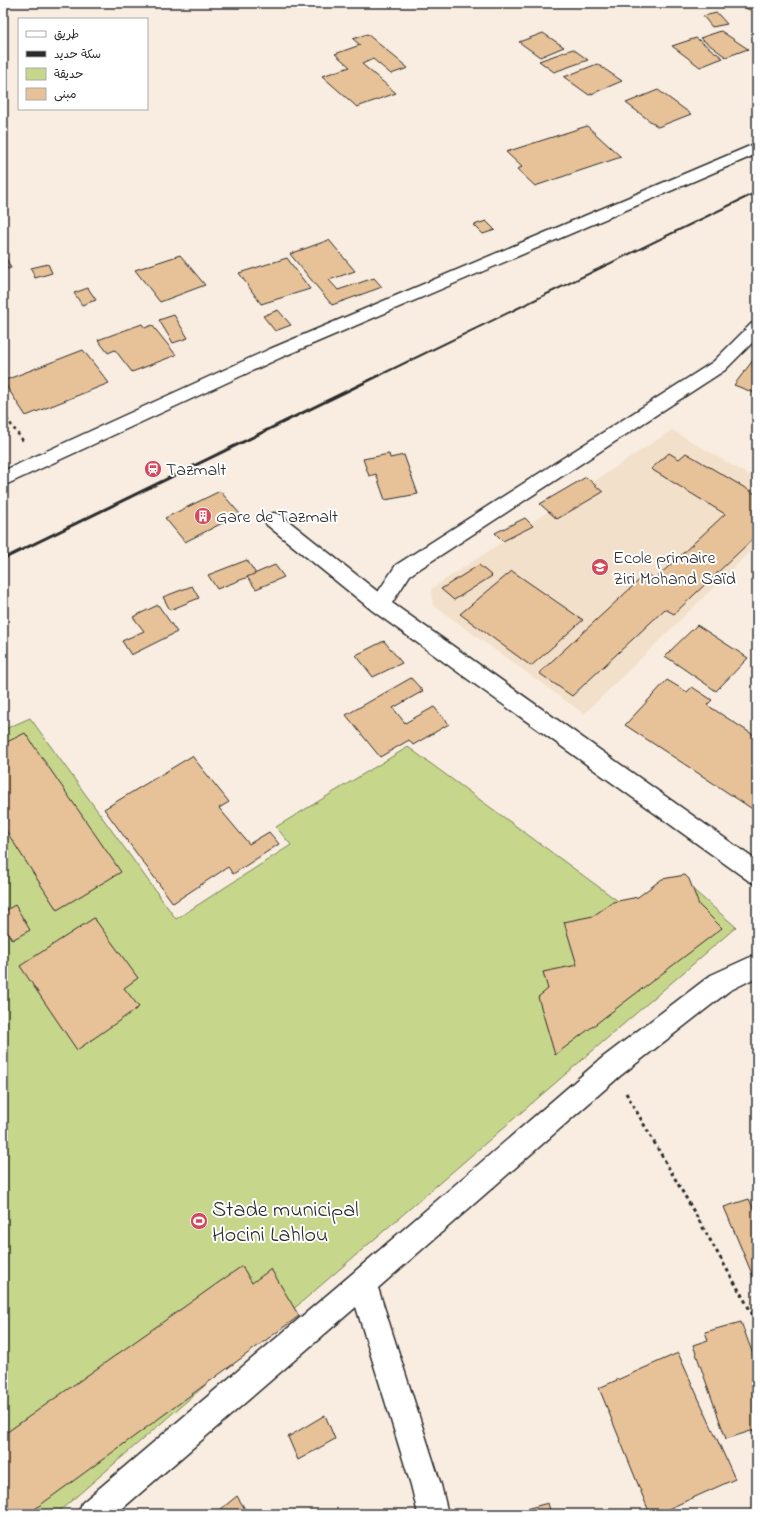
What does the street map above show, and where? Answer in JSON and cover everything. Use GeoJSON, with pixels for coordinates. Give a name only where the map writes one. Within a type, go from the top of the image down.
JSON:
{"type":"FeatureCollection","features":[{"type":"Feature","properties":{"kind":"street"},"geometry":{"type":"LineString","coordinates":[[3,479],[276,353],[757,148]]}},
{"type":"Feature","properties":{"kind":"street"},"geometry":{"type":"LineString","coordinates":[[380,605],[403,570],[719,366],[757,328]]}},
{"type":"Feature","properties":{"kind":"street"},"geometry":{"type":"LineString","coordinates":[[274,520],[380,605],[757,874]]}},
{"type":"Feature","properties":{"kind":"street"},"geometry":{"type":"LineString","coordinates":[[93,1514],[611,1067],[720,983],[757,966]]}},
{"type":"Feature","properties":{"kind":"street"},"geometry":{"type":"LineString","coordinates":[[363,1282],[434,1514]]}},
{"type":"Feature","properties":{"kind":"path"},"geometry":{"type":"LineString","coordinates":[[3,414],[38,462]]}},
{"type":"Feature","properties":{"kind":"path"},"geometry":{"type":"LineString","coordinates":[[611,1067],[757,1322]]}},
{"type":"Feature","properties":{"kind":"shaded area","name":"Ecole primaire Ziri Mohand Saïd"},"geometry":{"type":"Polygon","coordinates":[[[672,430],[757,480],[757,545],[584,714],[433,605],[431,589],[672,430]]]}},
{"type":"Feature","properties":{"kind":"green space","name":"Stade municipal Hocini Lahlou"},"geometry":{"type":"Polygon","coordinates":[[[30,718],[176,919],[291,845],[276,827],[408,747],[633,912],[690,887],[736,927],[56,1514],[3,1514],[3,730],[30,718]]]}},
{"type":"Feature","properties":{"kind":"building"},"geometry":{"type":"Polygon","coordinates":[[[739,3],[754,3],[757,7],[749,10],[739,3]]]}},
{"type":"Feature","properties":{"kind":"building"},"geometry":{"type":"Polygon","coordinates":[[[717,13],[727,24],[712,27],[703,16],[717,13]]]}},
{"type":"Feature","properties":{"kind":"building"},"geometry":{"type":"Polygon","coordinates":[[[721,31],[748,49],[726,57],[700,38],[721,31]]]}},
{"type":"Feature","properties":{"kind":"building"},"geometry":{"type":"Polygon","coordinates":[[[543,33],[564,47],[540,57],[519,42],[543,33]]]}},
{"type":"Feature","properties":{"kind":"building"},"geometry":{"type":"Polygon","coordinates":[[[367,34],[408,68],[391,74],[373,59],[362,64],[396,93],[357,107],[322,76],[350,67],[335,54],[360,45],[353,39],[367,34]]]}},
{"type":"Feature","properties":{"kind":"building"},"geometry":{"type":"Polygon","coordinates":[[[696,38],[723,58],[700,67],[672,46],[696,38]]]}},
{"type":"Feature","properties":{"kind":"building"},"geometry":{"type":"Polygon","coordinates":[[[573,49],[588,60],[554,72],[539,61],[573,49]]]}},
{"type":"Feature","properties":{"kind":"building"},"geometry":{"type":"Polygon","coordinates":[[[597,64],[622,81],[589,95],[564,77],[597,64]]]}},
{"type":"Feature","properties":{"kind":"building"},"geometry":{"type":"Polygon","coordinates":[[[658,90],[691,114],[658,127],[626,103],[658,90]]]}},
{"type":"Feature","properties":{"kind":"building"},"geometry":{"type":"Polygon","coordinates":[[[587,126],[621,157],[535,186],[517,169],[522,167],[506,152],[587,126]]]}},
{"type":"Feature","properties":{"kind":"building"},"geometry":{"type":"Polygon","coordinates":[[[486,221],[495,230],[483,234],[474,225],[486,221]]]}},
{"type":"Feature","properties":{"kind":"building"},"geometry":{"type":"Polygon","coordinates":[[[329,240],[355,271],[329,280],[338,290],[374,278],[382,287],[332,305],[290,254],[329,240]]]}},
{"type":"Feature","properties":{"kind":"building"},"geometry":{"type":"Polygon","coordinates":[[[3,252],[11,268],[3,270],[3,252]]]}},
{"type":"Feature","properties":{"kind":"building"},"geometry":{"type":"Polygon","coordinates":[[[180,255],[205,285],[160,302],[135,270],[180,255]]]}},
{"type":"Feature","properties":{"kind":"building"},"geometry":{"type":"Polygon","coordinates":[[[287,258],[310,289],[261,304],[239,273],[287,258]]]}},
{"type":"Feature","properties":{"kind":"building"},"geometry":{"type":"Polygon","coordinates":[[[48,264],[52,273],[35,278],[31,268],[48,264]]]}},
{"type":"Feature","properties":{"kind":"building"},"geometry":{"type":"Polygon","coordinates":[[[88,288],[96,300],[82,305],[74,293],[88,288]]]}},
{"type":"Feature","properties":{"kind":"building"},"geometry":{"type":"Polygon","coordinates":[[[278,310],[291,325],[275,331],[263,316],[278,310]]]}},
{"type":"Feature","properties":{"kind":"building"},"geometry":{"type":"Polygon","coordinates":[[[174,315],[188,338],[173,343],[159,320],[174,315]]]}},
{"type":"Feature","properties":{"kind":"building"},"geometry":{"type":"Polygon","coordinates":[[[142,324],[145,328],[152,325],[176,355],[132,372],[115,350],[108,353],[98,340],[142,324]]]}},
{"type":"Feature","properties":{"kind":"building"},"geometry":{"type":"Polygon","coordinates":[[[83,350],[109,383],[26,416],[3,381],[83,350]]]}},
{"type":"Feature","properties":{"kind":"building"},"geometry":{"type":"Polygon","coordinates":[[[757,355],[757,394],[734,385],[757,355]]]}},
{"type":"Feature","properties":{"kind":"building"},"geometry":{"type":"Polygon","coordinates":[[[669,453],[679,459],[686,453],[757,495],[757,535],[674,614],[665,609],[572,696],[539,673],[647,573],[655,579],[725,514],[651,469],[669,453]]]}},
{"type":"Feature","properties":{"kind":"building"},"geometry":{"type":"Polygon","coordinates":[[[389,454],[390,458],[404,455],[418,494],[385,500],[376,474],[369,476],[363,459],[389,454]]]}},
{"type":"Feature","properties":{"kind":"building"},"geometry":{"type":"Polygon","coordinates":[[[586,477],[603,492],[557,519],[540,504],[586,477]]]}},
{"type":"Feature","properties":{"kind":"building","name":"Gare de Tazmalt"},"geometry":{"type":"Polygon","coordinates":[[[220,491],[240,514],[185,542],[165,518],[220,491]]]}},
{"type":"Feature","properties":{"kind":"building"},"geometry":{"type":"Polygon","coordinates":[[[525,518],[533,526],[503,541],[495,533],[525,518]]]}},
{"type":"Feature","properties":{"kind":"building"},"geometry":{"type":"Polygon","coordinates":[[[247,560],[256,574],[217,589],[208,575],[247,560]]]}},
{"type":"Feature","properties":{"kind":"building"},"geometry":{"type":"Polygon","coordinates":[[[275,565],[284,577],[256,589],[247,577],[275,565]]]}},
{"type":"Feature","properties":{"kind":"building"},"geometry":{"type":"Polygon","coordinates":[[[479,565],[492,576],[454,600],[441,589],[479,565]]]}},
{"type":"Feature","properties":{"kind":"building"},"geometry":{"type":"Polygon","coordinates":[[[512,571],[583,620],[531,666],[460,614],[512,571]]]}},
{"type":"Feature","properties":{"kind":"building"},"geometry":{"type":"Polygon","coordinates":[[[192,586],[199,598],[170,610],[163,597],[192,586]]]}},
{"type":"Feature","properties":{"kind":"building"},"geometry":{"type":"Polygon","coordinates":[[[158,605],[177,632],[131,655],[122,641],[144,631],[133,617],[158,605]]]}},
{"type":"Feature","properties":{"kind":"building"},"geometry":{"type":"Polygon","coordinates":[[[697,625],[748,658],[716,691],[665,656],[697,625]]]}},
{"type":"Feature","properties":{"kind":"building"},"geometry":{"type":"Polygon","coordinates":[[[384,641],[402,663],[373,677],[356,655],[384,641]]]}},
{"type":"Feature","properties":{"kind":"building"},"geometry":{"type":"Polygon","coordinates":[[[411,678],[423,691],[393,708],[405,723],[434,707],[449,724],[413,745],[409,740],[380,757],[346,715],[411,678]]]}},
{"type":"Feature","properties":{"kind":"building"},"geometry":{"type":"Polygon","coordinates":[[[667,680],[687,692],[692,687],[712,700],[707,705],[755,736],[757,734],[757,812],[625,725],[667,680]]]}},
{"type":"Feature","properties":{"kind":"building"},"geometry":{"type":"Polygon","coordinates":[[[25,733],[121,872],[57,910],[3,826],[3,744],[25,733]]]}},
{"type":"Feature","properties":{"kind":"building"},"geometry":{"type":"Polygon","coordinates":[[[192,756],[229,802],[219,808],[249,844],[269,832],[279,844],[233,874],[228,867],[173,903],[104,809],[192,756]]]}},
{"type":"Feature","properties":{"kind":"building"},"geometry":{"type":"Polygon","coordinates":[[[685,875],[689,879],[699,905],[722,928],[555,1055],[538,997],[548,989],[543,972],[577,965],[564,922],[593,916],[613,902],[638,897],[662,879],[685,875]]]}},
{"type":"Feature","properties":{"kind":"building"},"geometry":{"type":"Polygon","coordinates":[[[15,905],[30,930],[12,940],[3,924],[3,912],[15,905]]]}},
{"type":"Feature","properties":{"kind":"building"},"geometry":{"type":"Polygon","coordinates":[[[94,918],[138,978],[124,988],[139,1007],[77,1050],[20,966],[94,918]]]}},
{"type":"Feature","properties":{"kind":"building"},"geometry":{"type":"Polygon","coordinates":[[[749,1199],[757,1216],[757,1286],[724,1207],[749,1199]]]}},
{"type":"Feature","properties":{"kind":"building"},"geometry":{"type":"Polygon","coordinates":[[[242,1266],[252,1283],[271,1269],[299,1316],[28,1514],[3,1514],[3,1435],[242,1266]]]}},
{"type":"Feature","properties":{"kind":"building"},"geometry":{"type":"Polygon","coordinates":[[[741,1322],[757,1365],[757,1429],[726,1439],[693,1345],[708,1340],[705,1332],[741,1322]]]}},
{"type":"Feature","properties":{"kind":"building"},"geometry":{"type":"Polygon","coordinates":[[[678,1353],[735,1479],[657,1514],[650,1514],[599,1388],[678,1353]]]}},
{"type":"Feature","properties":{"kind":"building"},"geometry":{"type":"Polygon","coordinates":[[[325,1415],[335,1439],[298,1460],[288,1437],[325,1415]]]}},
{"type":"Feature","properties":{"kind":"building"},"geometry":{"type":"Polygon","coordinates":[[[237,1496],[248,1514],[215,1514],[237,1496]]]}},
{"type":"Feature","properties":{"kind":"building"},"geometry":{"type":"Polygon","coordinates":[[[548,1503],[551,1514],[507,1514],[548,1503]]]}},
{"type":"Feature","properties":{"kind":"railway"},"geometry":{"type":"LineString","coordinates":[[378,376],[757,192]]}},
{"type":"Feature","properties":{"kind":"railway"},"geometry":{"type":"LineString","coordinates":[[3,559],[380,375]]}},
{"type":"Feature","properties":{"kind":"place","name":"Tazmalt"},"geometry":{"type":"Point","coordinates":[153,469]}},
{"type":"Feature","properties":{"kind":"place","name":"Gare de Tazmalt"},"geometry":{"type":"Point","coordinates":[203,516]}},
{"type":"Feature","properties":{"kind":"place","name":"Ecole primaire Ziri Mohand Saïd"},"geometry":{"type":"Point","coordinates":[600,567]}},
{"type":"Feature","properties":{"kind":"place","name":"Stade municipal Hocini Lahlou"},"geometry":{"type":"Point","coordinates":[199,1221]}}]}
